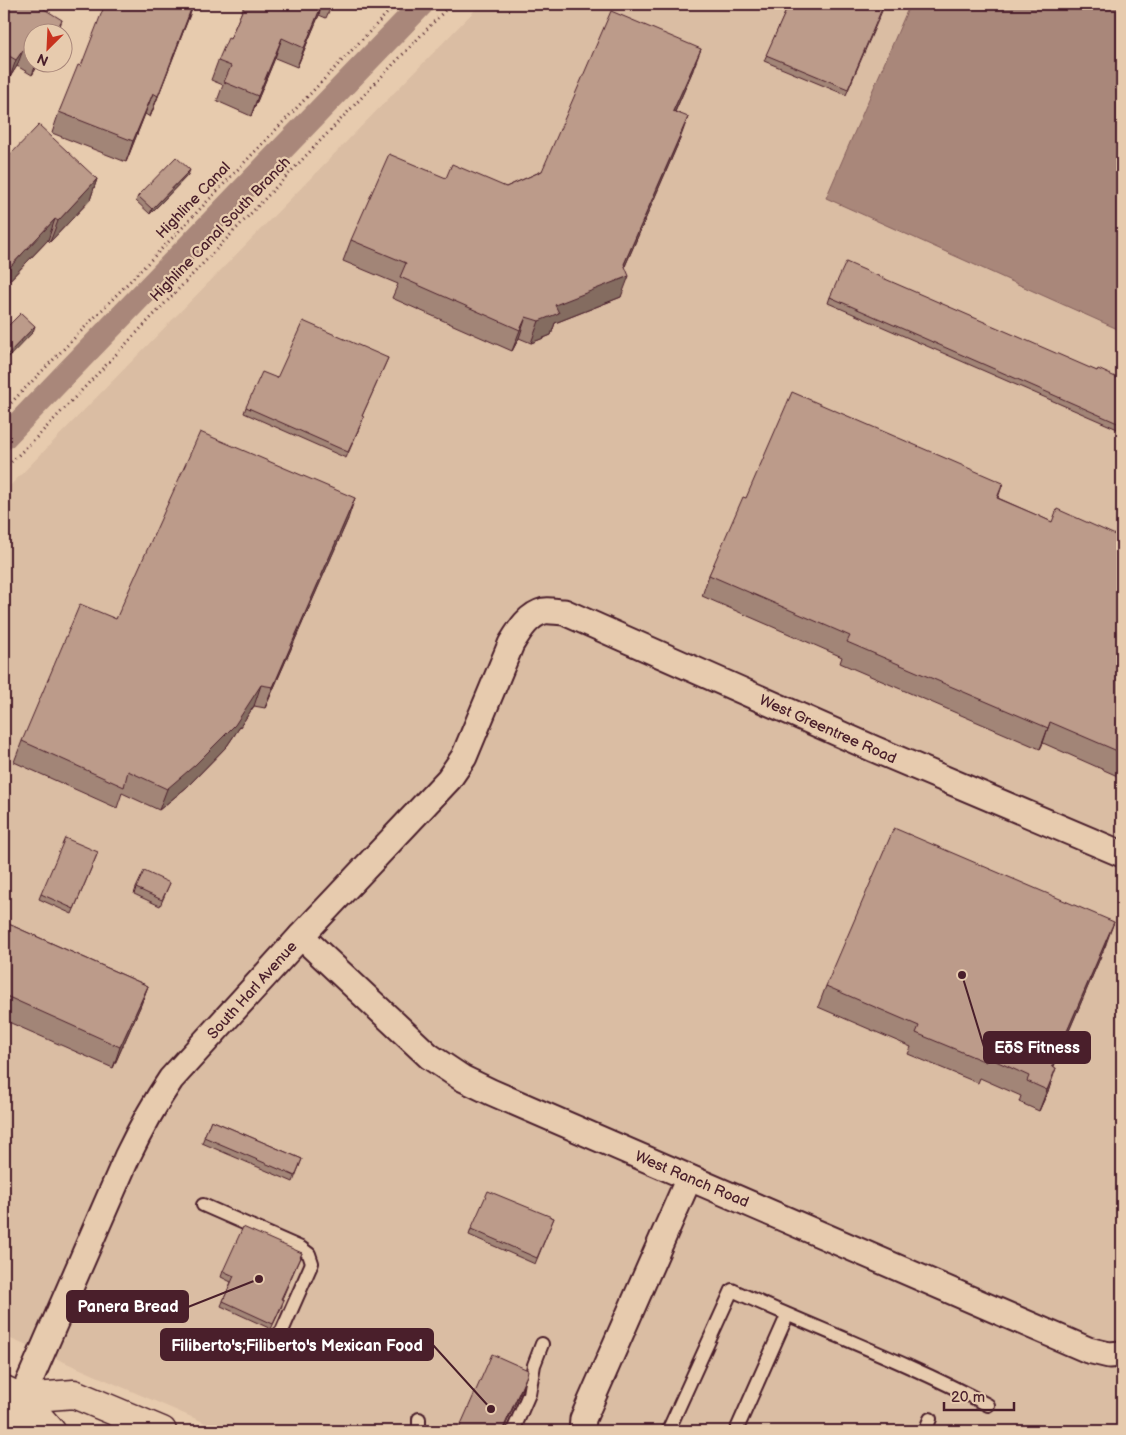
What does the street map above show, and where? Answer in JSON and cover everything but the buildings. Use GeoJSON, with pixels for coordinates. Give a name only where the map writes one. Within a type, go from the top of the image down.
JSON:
{"type":"FeatureCollection","features":[{"type":"Feature","properties":{"kind":"main road"},"geometry":{"type":"LineString","coordinates":[[8,1431],[13,1394]]}},
{"type":"Feature","properties":{"kind":"main road"},"geometry":{"type":"LineString","coordinates":[[13,1394],[51,1431]]}},
{"type":"Feature","properties":{"kind":"main road"},"geometry":{"type":"LineString","coordinates":[[13,1394],[74,1394],[162,1431]]}},
{"type":"Feature","properties":{"kind":"street","name":"West Greentree Road"},"geometry":{"type":"LineString","coordinates":[[533,615],[545,611],[564,612],[865,745],[1122,854]]}},
{"type":"Feature","properties":{"kind":"street","name":"South Harl Avenue"},"geometry":{"type":"LineString","coordinates":[[13,1394],[140,1129],[156,1101],[171,1079],[301,936],[449,779],[464,757],[511,644],[521,628],[533,615]]}},
{"type":"Feature","properties":{"kind":"street","name":"West Ranch Road"},"geometry":{"type":"LineString","coordinates":[[301,936],[429,1056],[462,1078],[1088,1350],[1109,1355],[1122,1354]]}},
{"type":"Feature","properties":{"kind":"street"},"geometry":{"type":"LineString","coordinates":[[579,1427],[689,1178]]}},
{"type":"Feature","properties":{"kind":"lane"},"geometry":{"type":"LineString","coordinates":[[203,1205],[301,1248],[309,1254],[312,1263],[282,1331],[276,1337],[226,1342]]}},
{"type":"Feature","properties":{"kind":"lane"},"geometry":{"type":"LineString","coordinates":[[668,1431],[732,1290],[944,1387],[988,1405]]}},
{"type":"Feature","properties":{"kind":"lane"},"geometry":{"type":"LineString","coordinates":[[736,1431],[787,1316]]}},
{"type":"Feature","properties":{"kind":"lane"},"geometry":{"type":"LineString","coordinates":[[513,1431],[529,1394],[533,1381],[534,1365],[542,1344]]}},
{"type":"Feature","properties":{"kind":"path","name":"Highline Canal"},"geometry":{"type":"LineString","coordinates":[[4,410],[179,231],[396,4]]}},
{"type":"Feature","properties":{"kind":"path","name":"Highline Canal South Branch"},"geometry":{"type":"LineString","coordinates":[[4,470],[451,4]]}},
{"type":"Feature","properties":{"kind":"shaded area"},"geometry":{"type":"Polygon","coordinates":[[[481,4],[910,4],[826,198],[1122,331],[1122,1431],[224,1431],[4,1336],[4,492],[481,4]]]}},
{"type":"Feature","properties":{"kind":"shaded area"},"geometry":{"type":"Polygon","coordinates":[[[910,4],[1122,4],[1122,331],[826,198],[910,4]]]}},
{"type":"Feature","properties":{"kind":"waterway"},"geometry":{"type":"LineString","coordinates":[[4,438],[422,4]]}},
{"type":"Feature","properties":{"kind":"place","name":"EōS Fitness"},"geometry":{"type":"Point","coordinates":[962,975]}},
{"type":"Feature","properties":{"kind":"place","name":"Panera Bread"},"geometry":{"type":"Point","coordinates":[259,1279]}},
{"type":"Feature","properties":{"kind":"place","name":"Filiberto's;Filiberto's Mexican Food"},"geometry":{"type":"Point","coordinates":[491,1409]}}]}
